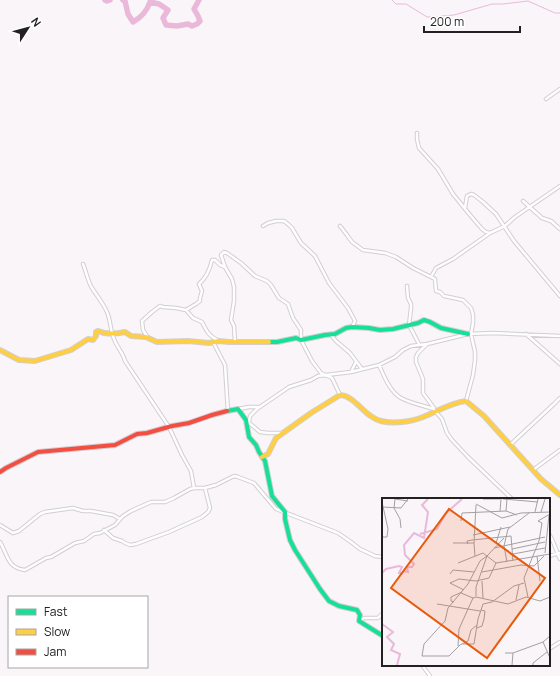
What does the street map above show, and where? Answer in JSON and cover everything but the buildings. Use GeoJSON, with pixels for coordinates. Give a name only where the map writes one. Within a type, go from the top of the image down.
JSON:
{"type":"FeatureCollection","features":[{"type":"Feature","properties":{"kind":"street"},"geometry":{"type":"LineString","coordinates":[[546,99],[560,89]]}},
{"type":"Feature","properties":{"kind":"street"},"geometry":{"type":"LineString","coordinates":[[417,132],[419,148],[438,169],[450,190],[464,208],[482,229],[490,233]]}},
{"type":"Feature","properties":{"kind":"street"},"geometry":{"type":"LineString","coordinates":[[431,277],[436,268],[453,259],[490,233],[505,226],[515,216],[560,186]]}},
{"type":"Feature","properties":{"kind":"street"},"geometry":{"type":"LineString","coordinates":[[464,208],[467,196],[471,194],[483,202],[495,213],[514,241],[560,296]]}},
{"type":"Feature","properties":{"kind":"street"},"geometry":{"type":"LineString","coordinates":[[523,201],[542,218],[551,222],[560,229]]}},
{"type":"Feature","properties":{"kind":"street"},"geometry":{"type":"LineString","coordinates":[[263,226],[276,221],[284,221],[289,224],[301,243],[315,256],[329,283],[348,308],[355,320],[352,327]]}},
{"type":"Feature","properties":{"kind":"street"},"geometry":{"type":"LineString","coordinates":[[340,226],[352,242],[363,250],[385,253],[396,257],[413,268],[435,279],[436,291],[440,292],[444,296],[463,300],[471,308],[473,315],[469,334],[475,352],[475,360],[473,375],[466,400]]}},
{"type":"Feature","properties":{"kind":"street"},"geometry":{"type":"LineString","coordinates":[[235,342],[234,326],[231,320],[234,301],[234,288],[232,279],[225,267],[221,255],[224,252],[241,262],[255,276],[267,281],[279,298],[288,304],[293,318],[300,330],[301,340],[307,352],[321,373],[332,378],[340,395]]}},
{"type":"Feature","properties":{"kind":"street"},"geometry":{"type":"LineString","coordinates":[[186,310],[200,300],[202,291],[199,284],[210,269],[212,260],[215,260],[220,265],[225,267]]}},
{"type":"Feature","properties":{"kind":"street"},"geometry":{"type":"LineString","coordinates":[[83,264],[92,288],[108,312],[115,343],[125,361],[169,427],[182,455],[192,471],[194,488]]}},
{"type":"Feature","properties":{"kind":"street"},"geometry":{"type":"LineString","coordinates":[[407,286],[408,298],[411,304],[408,325],[419,344]]}},
{"type":"Feature","properties":{"kind":"street"},"geometry":{"type":"LineString","coordinates":[[149,338],[143,330],[143,319],[160,306],[186,310],[193,318],[202,322],[211,337],[218,341]]}},
{"type":"Feature","properties":{"kind":"street"},"geometry":{"type":"LineString","coordinates":[[0,350],[19,360],[36,361],[71,350],[88,339],[93,340],[96,336],[96,332],[98,331],[113,334],[125,332],[131,336],[149,338],[157,342],[277,342],[296,338],[301,340],[336,334],[346,328],[352,327],[380,330],[393,329],[426,320],[441,328],[469,334]]}},
{"type":"Feature","properties":{"kind":"street"},"geometry":{"type":"LineString","coordinates":[[359,621],[360,615],[357,610],[335,604],[327,599],[292,545],[284,512],[272,496],[266,464],[256,445],[249,437],[247,421],[250,416],[259,407],[290,387],[318,376],[351,372],[378,365],[395,357],[406,348],[419,344],[428,344],[469,334],[493,333],[556,336],[560,334]]}},
{"type":"Feature","properties":{"kind":"street"},"geometry":{"type":"LineString","coordinates":[[526,334],[560,364]]}},
{"type":"Feature","properties":{"kind":"street"},"geometry":{"type":"LineString","coordinates":[[331,335],[336,342],[350,353],[362,369]]}},
{"type":"Feature","properties":{"kind":"street"},"geometry":{"type":"LineString","coordinates":[[213,342],[225,365],[228,412]]}},
{"type":"Feature","properties":{"kind":"street"},"geometry":{"type":"LineString","coordinates":[[428,344],[418,353],[416,357],[416,362],[423,379],[423,393],[442,419],[447,433],[452,440],[511,498]]}},
{"type":"Feature","properties":{"kind":"street"},"geometry":{"type":"LineString","coordinates":[[351,372],[356,361]]}},
{"type":"Feature","properties":{"kind":"street"},"geometry":{"type":"LineString","coordinates":[[378,365],[390,387],[397,396],[434,410]]}},
{"type":"Feature","properties":{"kind":"street"},"geometry":{"type":"LineString","coordinates":[[262,457],[268,454],[276,438],[281,433],[340,395],[346,396],[376,420],[389,422],[424,417],[434,410],[466,400]]}},
{"type":"Feature","properties":{"kind":"street"},"geometry":{"type":"LineString","coordinates":[[510,445],[560,398]]}},
{"type":"Feature","properties":{"kind":"street"},"geometry":{"type":"LineString","coordinates":[[466,400],[484,416],[546,484],[560,495]]}},
{"type":"Feature","properties":{"kind":"street"},"geometry":{"type":"LineString","coordinates":[[0,472],[38,452],[115,445],[137,434],[190,423],[238,409],[259,407]]}},
{"type":"Feature","properties":{"kind":"street"},"geometry":{"type":"LineString","coordinates":[[238,409],[247,421],[260,432],[281,433]]}},
{"type":"Feature","properties":{"kind":"street"},"geometry":{"type":"LineString","coordinates":[[533,470],[560,450]]}},
{"type":"Feature","properties":{"kind":"street"},"geometry":{"type":"LineString","coordinates":[[0,542],[10,562],[15,567],[25,570],[75,543],[115,525],[127,513],[151,502],[165,502],[190,489],[205,488],[216,485],[232,477],[238,477],[254,483],[276,509],[338,533],[360,550],[375,556],[382,557]]}},
{"type":"Feature","properties":{"kind":"street"},"geometry":{"type":"LineString","coordinates":[[104,530],[113,538],[130,545],[169,532],[202,517],[208,512],[210,508],[205,488]]}},
{"type":"Feature","properties":{"kind":"street"},"geometry":{"type":"LineString","coordinates":[[0,525],[15,533],[40,514],[72,508],[113,515],[120,519]]}},
{"type":"Feature","properties":{"kind":"street"},"geometry":{"type":"LineString","coordinates":[[550,536],[560,559]]}},
{"type":"Feature","properties":{"kind":"street"},"geometry":{"type":"LineString","coordinates":[[359,621],[364,618],[378,618],[382,614]]}},
{"type":"Feature","properties":{"kind":"street"},"geometry":{"type":"LineString","coordinates":[[359,621],[382,635]]}},
{"type":"Feature","properties":{"kind":"street"},"geometry":{"type":"LineString","coordinates":[[550,648],[560,642]]}},
{"type":"Feature","properties":{"kind":"street"},"geometry":{"type":"LineString","coordinates":[[423,666],[430,676]]}},
{"type":"Feature","properties":{"kind":"waterway"},"geometry":{"type":"LineString","coordinates":[[105,0],[110,0]]}},
{"type":"Feature","properties":{"kind":"waterway"},"geometry":{"type":"LineString","coordinates":[[123,0],[125,1],[128,14],[133,22],[144,14],[150,2],[159,4],[168,10],[163,18],[166,25],[177,26],[188,24],[192,26],[200,21],[194,9],[199,0]]}},
{"type":"Feature","properties":{"kind":"waterway"},"geometry":{"type":"LineString","coordinates":[[392,0],[396,4],[406,4],[427,17],[454,15],[492,4],[528,1],[555,13],[560,13]]}},
{"type":"Feature","properties":{"kind":"traffic: fast"},"geometry":{"type":"LineString","coordinates":[[269,342],[296,338],[301,340],[335,334],[346,328],[352,327],[380,330],[393,329],[418,323],[424,320],[441,328],[468,334]]}},
{"type":"Feature","properties":{"kind":"traffic: fast"},"geometry":{"type":"LineString","coordinates":[[227,411],[238,409],[246,420],[249,437],[256,445],[265,461],[272,496],[285,512],[285,519],[290,540],[320,589],[329,601],[339,606],[357,610],[360,615],[359,621],[382,635]]}},
{"type":"Feature","properties":{"kind":"traffic: slow"},"geometry":{"type":"LineString","coordinates":[[0,350],[19,360],[35,361],[71,350],[88,339],[93,340],[96,336],[96,332],[98,331],[112,334],[125,332],[131,336],[146,337],[157,342],[269,342]]}},
{"type":"Feature","properties":{"kind":"traffic: slow"},"geometry":{"type":"LineString","coordinates":[[262,457],[268,454],[276,438],[311,413],[340,395],[351,399],[375,419],[391,422],[402,422],[418,419],[449,405],[466,401],[484,416],[541,479],[560,495]]}},
{"type":"Feature","properties":{"kind":"traffic: jam"},"geometry":{"type":"LineString","coordinates":[[0,472],[38,452],[115,445],[137,434],[189,423],[227,411]]}}]}
